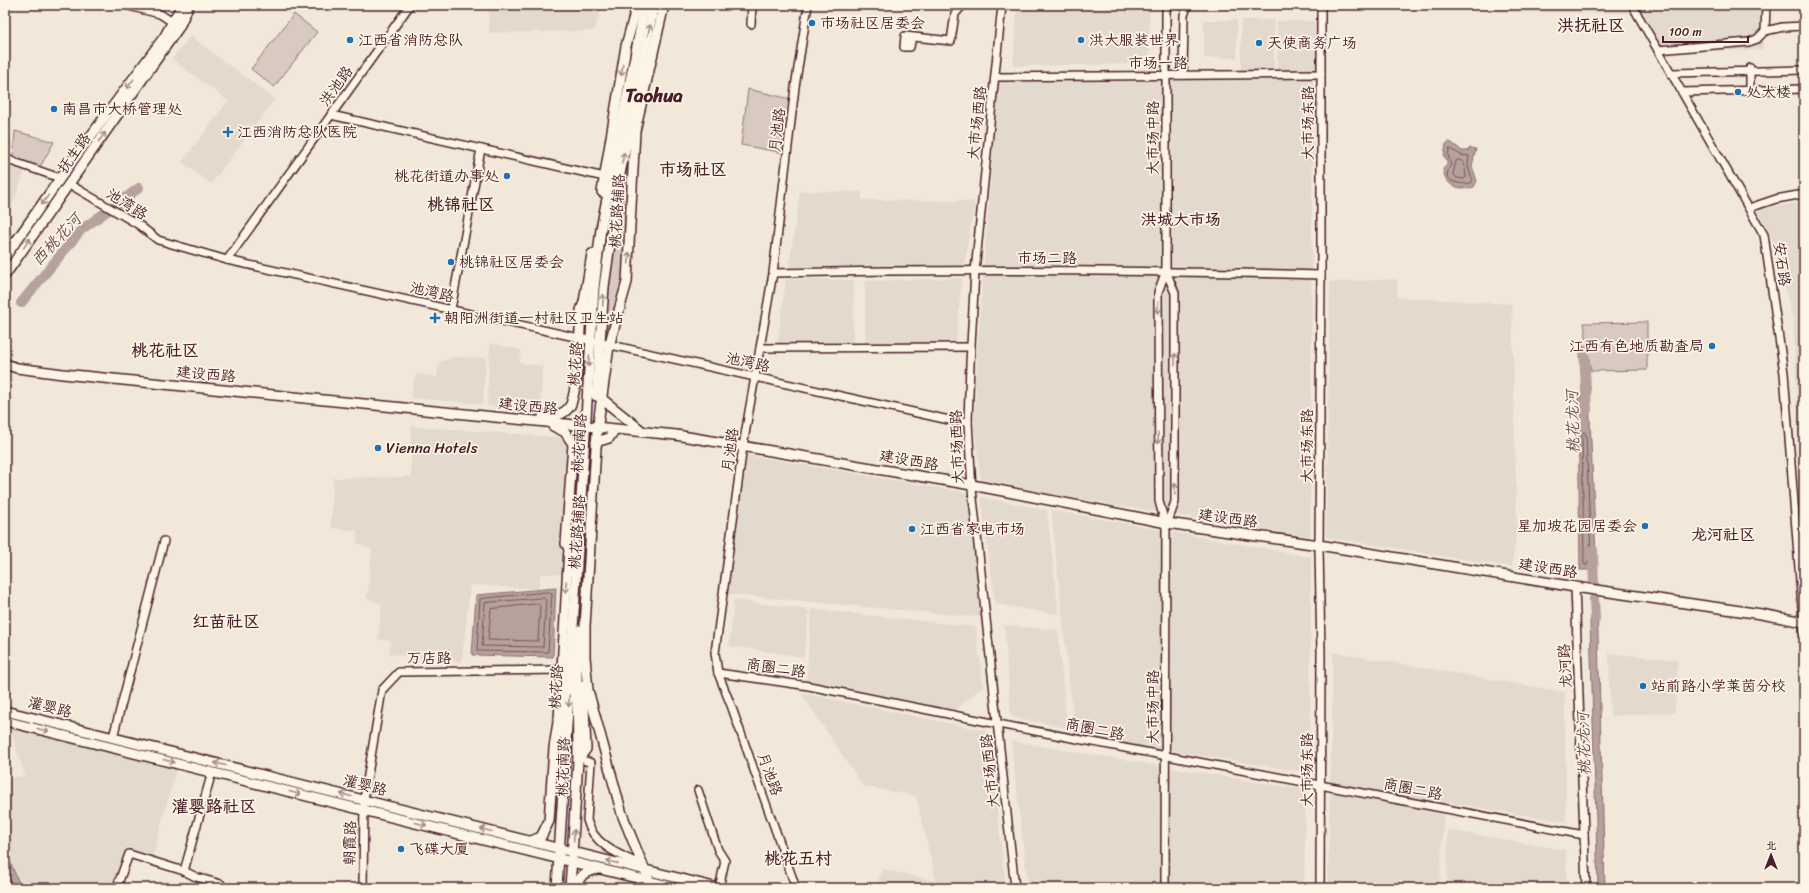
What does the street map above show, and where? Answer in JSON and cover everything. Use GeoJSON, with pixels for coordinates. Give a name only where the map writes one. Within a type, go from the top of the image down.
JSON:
{"type":"FeatureCollection","features":[{"type":"Feature","properties":{"kind":"main road","name":"抚生路"},"geometry":{"type":"LineString","coordinates":[[5,257],[60,178],[174,23],[182,5]]}},
{"type":"Feature","properties":{"kind":"main road","name":"抚生路"},"geometry":{"type":"LineString","coordinates":[[5,275],[179,27],[189,5]]}},
{"type":"Feature","properties":{"kind":"main road"},"geometry":{"type":"LineString","coordinates":[[626,46],[625,36],[632,5]]}},
{"type":"Feature","properties":{"kind":"main road"},"geometry":{"type":"LineString","coordinates":[[463,413],[496,411],[548,417],[565,412],[574,397],[581,310],[584,302],[608,178],[626,46],[637,5]]}},
{"type":"Feature","properties":{"kind":"main road","name":"桃花路"},"geometry":{"type":"LineString","coordinates":[[560,848],[566,740],[566,670],[580,559],[592,428],[590,342],[601,229],[608,178],[645,5]]}},
{"type":"Feature","properties":{"kind":"main road","name":"桃花南路"},"geometry":{"type":"LineString","coordinates":[[592,428],[605,345],[604,287],[619,179],[654,5]]}},
{"type":"Feature","properties":{"kind":"main road","name":"桃花路辅路"},"geometry":{"type":"LineString","coordinates":[[650,884],[622,814],[588,690],[585,657],[585,626],[596,442],[592,428],[602,399],[605,345],[627,282],[635,131],[664,5]]}},
{"type":"Feature","properties":{"kind":"main road"},"geometry":{"type":"LineString","coordinates":[[584,302],[592,320]]}},
{"type":"Feature","properties":{"kind":"main road","name":"建设西路"},"geometry":{"type":"LineString","coordinates":[[5,364],[17,368],[79,376],[463,413],[743,448]]}},
{"type":"Feature","properties":{"kind":"main road","name":"建设西路"},"geometry":{"type":"LineString","coordinates":[[5,368],[16,372],[63,378],[553,426],[642,431],[676,435],[743,448],[972,487],[1167,524],[1319,547],[1804,626]]}},
{"type":"Feature","properties":{"kind":"main road"},"geometry":{"type":"LineString","coordinates":[[602,399],[642,431]]}},
{"type":"Feature","properties":{"kind":"main road"},"geometry":{"type":"LineString","coordinates":[[553,426],[565,432],[573,444],[566,544],[580,559],[586,749],[582,760]]}},
{"type":"Feature","properties":{"kind":"main road"},"geometry":{"type":"LineString","coordinates":[[596,442],[609,438],[613,432]]}},
{"type":"Feature","properties":{"kind":"main road"},"geometry":{"type":"LineString","coordinates":[[531,841],[541,837],[549,821],[554,748],[566,670],[569,548]]}},
{"type":"Feature","properties":{"kind":"main road","name":"桃花南路"},"geometry":{"type":"LineString","coordinates":[[570,888],[582,760],[577,670],[580,559]]}},
{"type":"Feature","properties":{"kind":"main road","name":"灌婴路"},"geometry":{"type":"LineString","coordinates":[[5,711],[560,848],[573,857],[600,868],[650,884],[677,888]]}},
{"type":"Feature","properties":{"kind":"main road"},"geometry":{"type":"LineString","coordinates":[[559,720],[566,740]]}},
{"type":"Feature","properties":{"kind":"main road","name":"灌婴路"},"geometry":{"type":"LineString","coordinates":[[5,721],[559,858],[573,857],[643,868],[718,888]]}},
{"type":"Feature","properties":{"kind":"main road"},"geometry":{"type":"LineString","coordinates":[[557,888],[560,848]]}},
{"type":"Feature","properties":{"kind":"main road"},"geometry":{"type":"LineString","coordinates":[[575,888],[578,880],[586,871],[600,868]]}},
{"type":"Feature","properties":{"kind":"street"},"geometry":{"type":"LineString","coordinates":[[125,5],[160,14],[174,23]]}},
{"type":"Feature","properties":{"kind":"street","name":"洪池路"},"geometry":{"type":"LineString","coordinates":[[227,260],[410,5]]}},
{"type":"Feature","properties":{"kind":"street"},"geometry":{"type":"LineString","coordinates":[[751,24],[752,5]]}},
{"type":"Feature","properties":{"kind":"street","name":"月池路"},"geometry":{"type":"LineString","coordinates":[[796,888],[732,708],[718,673],[715,653],[743,448],[773,273],[795,87],[808,5]]}},
{"type":"Feature","properties":{"kind":"street"},"geometry":{"type":"LineString","coordinates":[[912,37],[951,41],[955,14],[962,5]]}},
{"type":"Feature","properties":{"kind":"street","name":"大市场西路"},"geometry":{"type":"LineString","coordinates":[[1002,5],[976,271],[968,422],[972,487],[1015,888]]}},
{"type":"Feature","properties":{"kind":"street","name":"大市场中路"},"geometry":{"type":"LineString","coordinates":[[1164,888],[1167,524],[1159,501],[1158,292],[1166,271],[1166,5]]}},
{"type":"Feature","properties":{"kind":"street"},"geometry":{"type":"LineString","coordinates":[[1183,75],[1184,14],[1188,5]]}},
{"type":"Feature","properties":{"kind":"street","name":"大市场东路"},"geometry":{"type":"LineString","coordinates":[[1320,888],[1321,653],[1319,547],[1321,5]]}},
{"type":"Feature","properties":{"kind":"street","name":"安石路"},"geometry":{"type":"LineString","coordinates":[[1632,5],[1764,235],[1784,374],[1804,626]]}},
{"type":"Feature","properties":{"kind":"street"},"geometry":{"type":"LineString","coordinates":[[1765,31],[1766,5]]}},
{"type":"Feature","properties":{"kind":"street"},"geometry":{"type":"LineString","coordinates":[[1658,50],[1749,42],[1757,39],[1765,31],[1783,27],[1804,26]]}},
{"type":"Feature","properties":{"kind":"street"},"geometry":{"type":"LineString","coordinates":[[1671,73],[1750,70],[1804,70]]}},
{"type":"Feature","properties":{"kind":"street"},"geometry":{"type":"LineString","coordinates":[[1750,70],[1750,90]]}},
{"type":"Feature","properties":{"kind":"street","name":"市场一路"},"geometry":{"type":"LineString","coordinates":[[995,77],[1321,74]]}},
{"type":"Feature","properties":{"kind":"street"},"geometry":{"type":"LineString","coordinates":[[1682,92],[1804,89]]}},
{"type":"Feature","properties":{"kind":"street"},"geometry":{"type":"LineString","coordinates":[[331,115],[608,178]]}},
{"type":"Feature","properties":{"kind":"street"},"geometry":{"type":"LineString","coordinates":[[451,310],[481,149]]}},
{"type":"Feature","properties":{"kind":"street"},"geometry":{"type":"LineString","coordinates":[[7,158],[60,178]]}},
{"type":"Feature","properties":{"kind":"street","name":"池湾路"},"geometry":{"type":"LineString","coordinates":[[69,184],[129,219],[158,240],[227,260],[590,342],[949,420],[968,422]]}},
{"type":"Feature","properties":{"kind":"street"},"geometry":{"type":"LineString","coordinates":[[1749,208],[1776,198],[1804,194]]}},
{"type":"Feature","properties":{"kind":"street","name":"市场二路"},"geometry":{"type":"LineString","coordinates":[[773,273],[1166,271],[1321,275]]}},
{"type":"Feature","properties":{"kind":"street","name":"大市场中路"},"geometry":{"type":"LineString","coordinates":[[1166,271],[1175,293],[1175,502],[1167,524]]}},
{"type":"Feature","properties":{"kind":"street"},"geometry":{"type":"LineString","coordinates":[[760,348],[971,347]]}},
{"type":"Feature","properties":{"kind":"street"},"geometry":{"type":"LineString","coordinates":[[112,737],[164,542]]}},
{"type":"Feature","properties":{"kind":"street","name":"龙河路"},"geometry":{"type":"LineString","coordinates":[[1575,589],[1586,888]]}},
{"type":"Feature","properties":{"kind":"street","name":"万店路"},"geometry":{"type":"LineString","coordinates":[[364,799],[382,690],[399,672],[566,670]]}},
{"type":"Feature","properties":{"kind":"street","name":"商圈二路"},"geometry":{"type":"LineString","coordinates":[[718,673],[809,686],[998,724],[1584,835]]}},
{"type":"Feature","properties":{"kind":"street"},"geometry":{"type":"LineString","coordinates":[[585,723],[597,722]]}},
{"type":"Feature","properties":{"kind":"street"},"geometry":{"type":"LineString","coordinates":[[582,760],[591,763],[587,820],[589,828],[601,843],[643,868]]}},
{"type":"Feature","properties":{"kind":"street"},"geometry":{"type":"LineString","coordinates":[[184,871],[212,772]]}},
{"type":"Feature","properties":{"kind":"street"},"geometry":{"type":"LineString","coordinates":[[698,790],[718,850],[725,861],[718,888]]}},
{"type":"Feature","properties":{"kind":"street","name":"朝霞路"},"geometry":{"type":"LineString","coordinates":[[363,888],[364,799]]}},
{"type":"Feature","properties":{"kind":"street"},"geometry":{"type":"LineString","coordinates":[[118,888],[118,884],[129,854],[220,884],[220,888]]}},
{"type":"Feature","properties":{"kind":"shaded area"},"geometry":{"type":"Polygon","coordinates":[[[489,5],[603,5],[594,31],[489,33],[489,5]]]}},
{"type":"Feature","properties":{"kind":"shaded area","name":"洪大服装世界"},"geometry":{"type":"Polygon","coordinates":[[[1017,5],[1149,5],[1150,64],[1013,66],[1017,5]]]}},
{"type":"Feature","properties":{"kind":"shaded area"},"geometry":{"type":"Polygon","coordinates":[[[1490,5],[1624,5],[1628,13],[1491,12],[1490,5]]]}},
{"type":"Feature","properties":{"kind":"shaded area"},"geometry":{"type":"Polygon","coordinates":[[[1637,5],[1764,5],[1763,50],[1662,51],[1637,5]]]}},
{"type":"Feature","properties":{"kind":"shaded area"},"geometry":{"type":"Polygon","coordinates":[[[294,14],[317,32],[274,87],[251,69],[294,14]]]}},
{"type":"Feature","properties":{"kind":"shaded area"},"geometry":{"type":"Polygon","coordinates":[[[1204,20],[1237,20],[1237,58],[1204,58],[1204,20]]]}},
{"type":"Feature","properties":{"kind":"shaded area"},"geometry":{"type":"Polygon","coordinates":[[[1241,20],[1274,20],[1274,73],[1241,73],[1241,20]]]}},
{"type":"Feature","properties":{"kind":"shaded area"},"geometry":{"type":"Polygon","coordinates":[[[1277,21],[1318,21],[1318,73],[1277,73],[1277,21]]]}},
{"type":"Feature","properties":{"kind":"shaded area","name":"江西消防总队医院"},"geometry":{"type":"Polygon","coordinates":[[[190,36],[275,99],[211,184],[182,162],[228,101],[172,59],[190,36]]]}},
{"type":"Feature","properties":{"kind":"shaded area"},"geometry":{"type":"Polygon","coordinates":[[[1313,79],[1310,537],[981,483],[974,424],[977,354],[998,82],[1313,79]]]}},
{"type":"Feature","properties":{"kind":"shaded area"},"geometry":{"type":"Polygon","coordinates":[[[748,89],[791,99],[784,153],[741,145],[748,89]]]}},
{"type":"Feature","properties":{"kind":"shaded area"},"geometry":{"type":"Polygon","coordinates":[[[623,129],[630,131],[623,283],[618,303],[602,340],[597,338],[600,277],[623,129]]]}},
{"type":"Feature","properties":{"kind":"shaded area"},"geometry":{"type":"Polygon","coordinates":[[[15,131],[54,142],[40,167],[13,158],[15,131]]]}},
{"type":"Feature","properties":{"kind":"shaded area"},"geometry":{"type":"Polygon","coordinates":[[[5,160],[26,168],[7,219],[5,218],[5,160]]]}},
{"type":"Feature","properties":{"kind":"shaded area"},"geometry":{"type":"Polygon","coordinates":[[[800,191],[862,192],[862,200],[975,201],[964,266],[789,267],[800,191]]]}},
{"type":"Feature","properties":{"kind":"shaded area"},"geometry":{"type":"Polygon","coordinates":[[[1804,202],[1804,542],[1793,319],[1771,237],[1757,209],[1804,202]]]}},
{"type":"Feature","properties":{"kind":"shaded area"},"geometry":{"type":"Polygon","coordinates":[[[962,278],[956,344],[865,346],[865,281],[962,278]]]}},
{"type":"Feature","properties":{"kind":"shaded area"},"geometry":{"type":"Polygon","coordinates":[[[786,279],[854,280],[853,345],[777,346],[786,279]]]}},
{"type":"Feature","properties":{"kind":"shaded area"},"geometry":{"type":"Polygon","coordinates":[[[1397,279],[1397,297],[1512,304],[1517,529],[1512,567],[1326,537],[1330,282],[1397,279]]]}},
{"type":"Feature","properties":{"kind":"shaded area"},"geometry":{"type":"Polygon","coordinates":[[[1647,322],[1647,370],[1591,371],[1584,323],[1647,322]]]}},
{"type":"Feature","properties":{"kind":"shaded area"},"geometry":{"type":"Polygon","coordinates":[[[490,343],[521,350],[520,363],[542,366],[541,411],[487,406],[490,343]]]}},
{"type":"Feature","properties":{"kind":"shaded area"},"geometry":{"type":"Polygon","coordinates":[[[454,357],[486,358],[483,404],[411,398],[413,382],[417,374],[437,377],[439,362],[454,357]]]}},
{"type":"Feature","properties":{"kind":"shaded area"},"geometry":{"type":"Polygon","coordinates":[[[411,426],[569,438],[562,574],[541,574],[538,589],[470,585],[462,662],[389,654],[391,641],[378,639],[382,604],[367,598],[372,550],[357,543],[357,531],[331,528],[333,478],[411,477],[411,426]]]}},
{"type":"Feature","properties":{"kind":"shaded area","name":"江西省家电市场"},"geometry":{"type":"Polygon","coordinates":[[[747,455],[968,493],[985,618],[727,594],[747,455]]]}},
{"type":"Feature","properties":{"kind":"shaded area"},"geometry":{"type":"Polygon","coordinates":[[[981,497],[1047,510],[1059,615],[995,604],[981,497]]]}},
{"type":"Feature","properties":{"kind":"shaded area"},"geometry":{"type":"Polygon","coordinates":[[[1051,510],[1311,557],[1310,773],[1075,735],[1051,510]]]}},
{"type":"Feature","properties":{"kind":"shaded area"},"geometry":{"type":"Polygon","coordinates":[[[734,600],[809,610],[804,657],[729,646],[734,600]]]}},
{"type":"Feature","properties":{"kind":"shaded area"},"geometry":{"type":"Polygon","coordinates":[[[812,609],[976,627],[983,686],[956,710],[806,681],[812,609]]]}},
{"type":"Feature","properties":{"kind":"shaded area"},"geometry":{"type":"Polygon","coordinates":[[[1004,625],[1058,630],[1067,728],[1011,717],[1004,625]]]}},
{"type":"Feature","properties":{"kind":"shaded area"},"geometry":{"type":"Polygon","coordinates":[[[1333,652],[1565,692],[1566,822],[1444,802],[1440,888],[1328,888],[1333,652]]]}},
{"type":"Feature","properties":{"kind":"shaded area","name":"站前路小学莱茵分校"},"geometry":{"type":"Polygon","coordinates":[[[1609,653],[1678,660],[1675,712],[1610,716],[1609,653]]]}},
{"type":"Feature","properties":{"kind":"shaded area"},"geometry":{"type":"Polygon","coordinates":[[[801,693],[988,731],[1006,888],[876,888],[882,869],[936,881],[916,796],[863,786],[801,693]]]}},
{"type":"Feature","properties":{"kind":"shaded area"},"geometry":{"type":"Polygon","coordinates":[[[9,725],[177,767],[150,865],[124,858],[123,888],[21,888],[5,847],[5,779],[25,776],[9,725]]]}},
{"type":"Feature","properties":{"kind":"shaded area"},"geometry":{"type":"Polygon","coordinates":[[[1011,741],[1306,790],[1304,888],[1028,888],[1011,741]]]}},
{"type":"Feature","properties":{"kind":"shaded area"},"geometry":{"type":"Polygon","coordinates":[[[1448,830],[1566,850],[1567,888],[1447,888],[1448,830]]]}},
{"type":"Feature","properties":{"kind":"water"},"geometry":{"type":"Polygon","coordinates":[[[1449,142],[1462,151],[1467,151],[1470,148],[1476,149],[1472,166],[1477,181],[1474,187],[1463,188],[1454,186],[1444,175],[1443,169],[1447,165],[1447,161],[1444,156],[1446,144],[1449,142]]]}},
{"type":"Feature","properties":{"kind":"water"},"geometry":{"type":"Polygon","coordinates":[[[1589,396],[1596,556],[1590,570],[1580,570],[1578,397],[1589,396]]]}},
{"type":"Feature","properties":{"kind":"water"},"geometry":{"type":"Polygon","coordinates":[[[556,588],[553,657],[472,655],[476,595],[556,588]]]}},
{"type":"Feature","properties":{"kind":"water"},"geometry":{"type":"Polygon","coordinates":[[[1597,599],[1605,888],[1598,888],[1590,621],[1597,599]]]}},
{"type":"Feature","properties":{"kind":"water"},"geometry":{"type":"Polygon","coordinates":[[[5,849],[21,888],[11,888],[5,875],[5,849]]]}},
{"type":"Feature","properties":{"kind":"waterway","name":"西桃花河"},"geometry":{"type":"LineString","coordinates":[[21,303],[81,230],[139,188]]}},
{"type":"Feature","properties":{"kind":"waterway","name":"桃花龙河"},"geometry":{"type":"LineString","coordinates":[[1584,350],[1587,410]]}},
{"type":"Feature","properties":{"kind":"waterway","name":"桃花龙河"},"geometry":{"type":"LineString","coordinates":[[1593,550],[1594,589]]}},
{"type":"Feature","properties":{"kind":"waterway","name":"桃花龙河"},"geometry":{"type":"LineString","coordinates":[[1594,599],[1595,619]]}},
{"type":"Feature","properties":{"kind":"place","name":"市场社区居委会"},"geometry":{"type":"Point","coordinates":[812,23]}},
{"type":"Feature","properties":{"kind":"place","name":"江西省消防总队"},"geometry":{"type":"Point","coordinates":[350,40]}},
{"type":"Feature","properties":{"kind":"place","name":"洪大服装世界"},"geometry":{"type":"Point","coordinates":[1081,40]}},
{"type":"Feature","properties":{"kind":"place","name":"天使商务广场"},"geometry":{"type":"Point","coordinates":[1259,43]}},
{"type":"Feature","properties":{"kind":"place","name":"处大楼"},"geometry":{"type":"Point","coordinates":[1738,92]}},
{"type":"Feature","properties":{"kind":"place","name":"南昌市大桥管理处"},"geometry":{"type":"Point","coordinates":[54,109]}},
{"type":"Feature","properties":{"kind":"place","name":"江西消防总队医院"},"geometry":{"type":"Point","coordinates":[228,132]}},
{"type":"Feature","properties":{"kind":"place","name":"桃花街道办事处"},"geometry":{"type":"Point","coordinates":[507,176]}},
{"type":"Feature","properties":{"kind":"place","name":"桃锦社区居委会"},"geometry":{"type":"Point","coordinates":[451,262]}},
{"type":"Feature","properties":{"kind":"place","name":"朝阳洲街道一村社区卫生站"},"geometry":{"type":"Point","coordinates":[435,318]}},
{"type":"Feature","properties":{"kind":"place","name":"江西有色地质勘查局"},"geometry":{"type":"Point","coordinates":[1712,346]}},
{"type":"Feature","properties":{"kind":"place","name":"Vienna Hotels"},"geometry":{"type":"Point","coordinates":[378,448]}},
{"type":"Feature","properties":{"kind":"place","name":"星加坡花园居委会"},"geometry":{"type":"Point","coordinates":[1645,526]}},
{"type":"Feature","properties":{"kind":"place","name":"江西省家电市场"},"geometry":{"type":"Point","coordinates":[912,529]}},
{"type":"Feature","properties":{"kind":"place","name":"站前路小学莱茵分校"},"geometry":{"type":"Point","coordinates":[1643,686]}},
{"type":"Feature","properties":{"kind":"place","name":"飞碟大厦"},"geometry":{"type":"Point","coordinates":[401,849]}},
{"type":"Feature","properties":{"kind":"district","name":"洪抚社区"},"geometry":{"type":"Point","coordinates":[1591,25]}},
{"type":"Feature","properties":{"kind":"district","name":"Taohua"},"geometry":{"type":"Point","coordinates":[654,95]}},
{"type":"Feature","properties":{"kind":"district","name":"市场社区"},"geometry":{"type":"Point","coordinates":[693,169]}},
{"type":"Feature","properties":{"kind":"district","name":"桃锦社区"},"geometry":{"type":"Point","coordinates":[461,204]}},
{"type":"Feature","properties":{"kind":"district","name":"洪城大市场"},"geometry":{"type":"Point","coordinates":[1181,219]}},
{"type":"Feature","properties":{"kind":"district","name":"桃花社区"},"geometry":{"type":"Point","coordinates":[165,350]}},
{"type":"Feature","properties":{"kind":"district","name":"龙河社区"},"geometry":{"type":"Point","coordinates":[1723,534]}},
{"type":"Feature","properties":{"kind":"district","name":"红苗社区"},"geometry":{"type":"Point","coordinates":[226,621]}},
{"type":"Feature","properties":{"kind":"district","name":"灌婴路社区"},"geometry":{"type":"Point","coordinates":[214,806]}},
{"type":"Feature","properties":{"kind":"district","name":"桃花五村"},"geometry":{"type":"Point","coordinates":[798,858]}}]}
